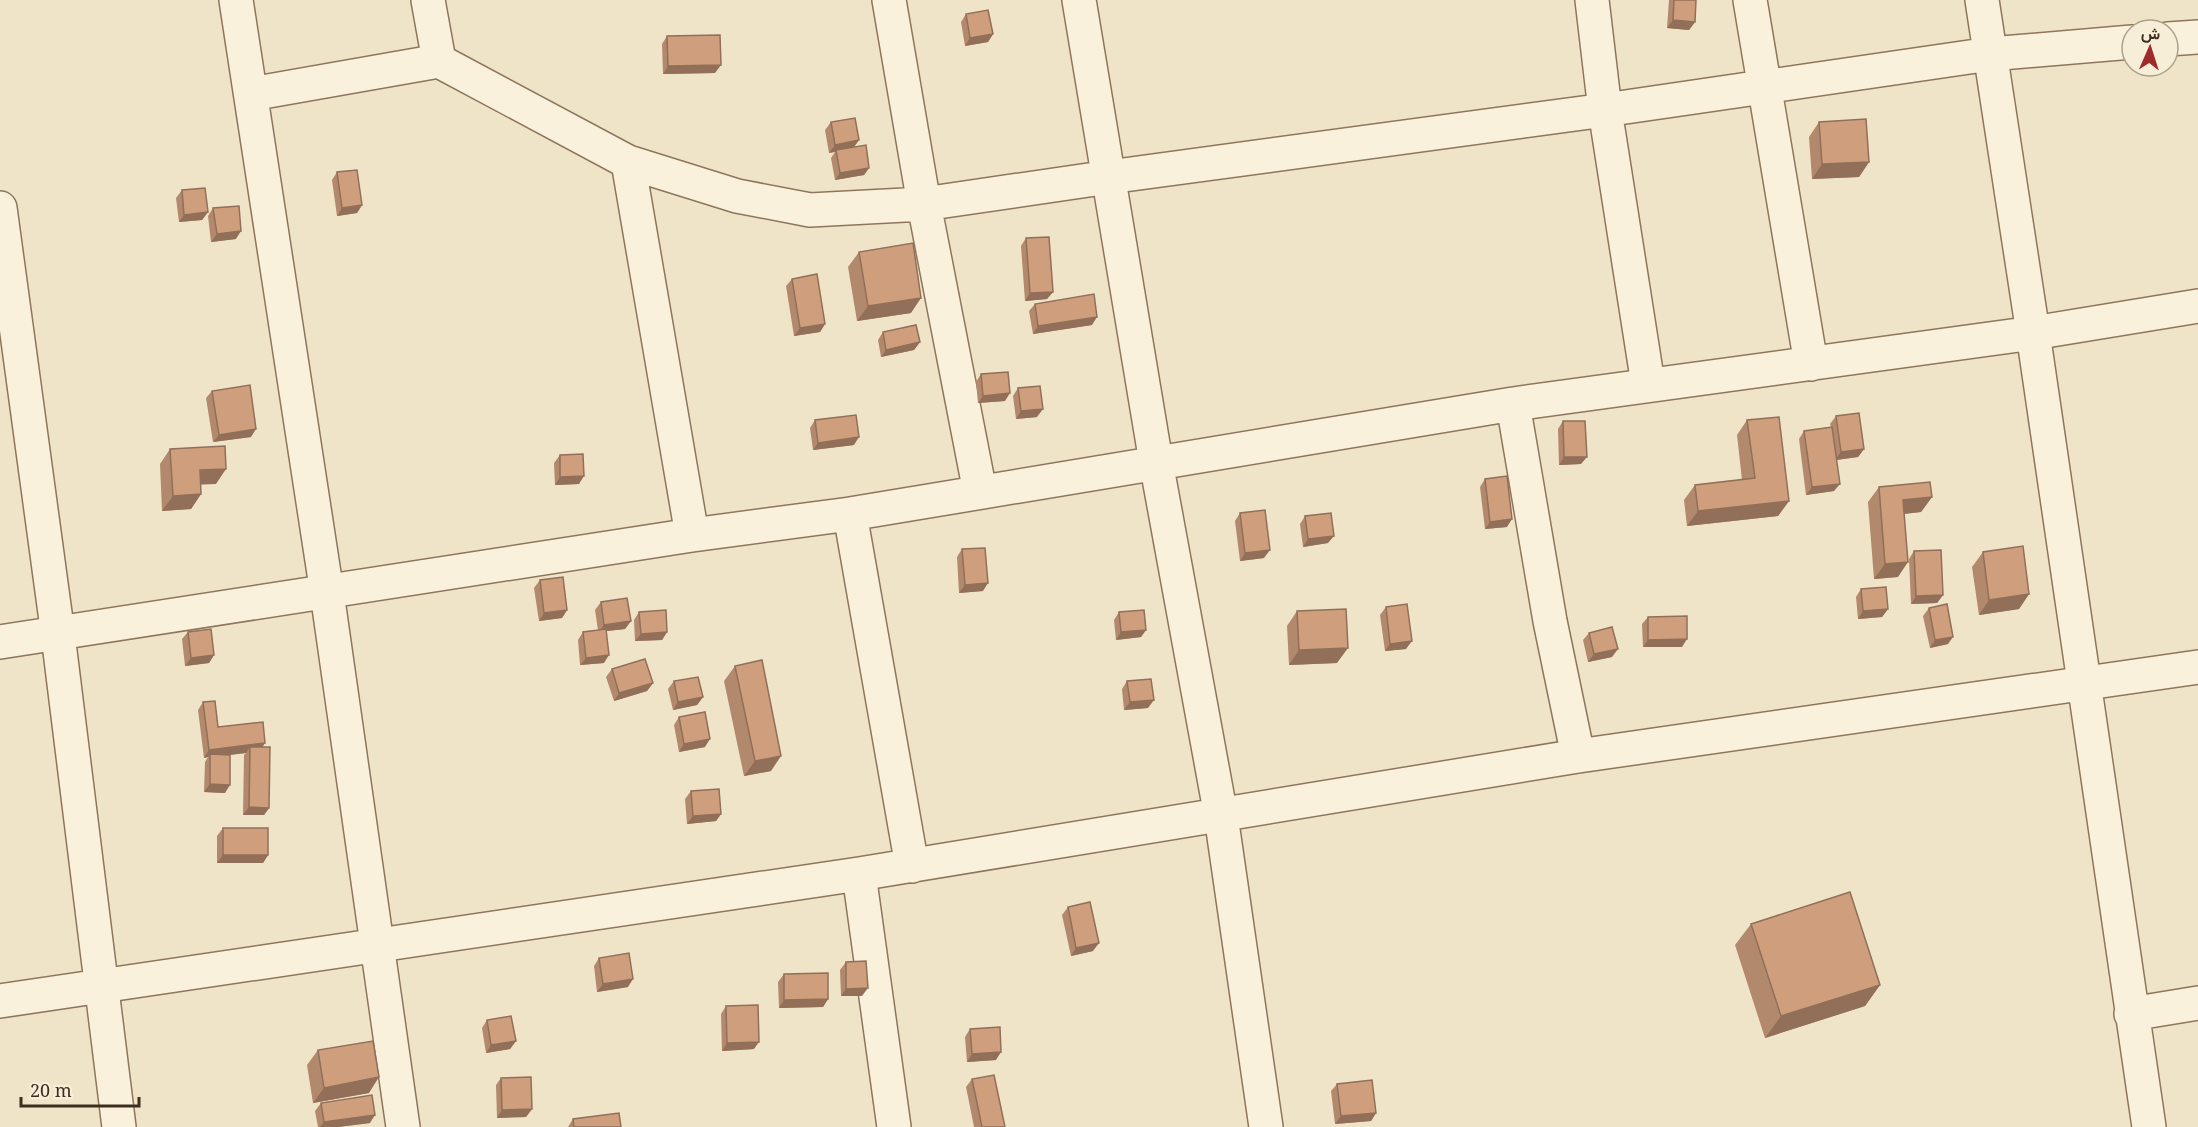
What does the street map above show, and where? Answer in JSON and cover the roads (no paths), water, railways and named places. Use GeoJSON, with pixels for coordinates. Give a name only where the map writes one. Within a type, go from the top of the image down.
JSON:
{"type":"FeatureCollection","features":[{"type":"Feature","properties":{"kind":"street"},"geometry":{"type":"LineString","coordinates":[[236,0],[327,593],[375,945],[403,1127]]}},
{"type":"Feature","properties":{"kind":"street"},"geometry":{"type":"LineString","coordinates":[[428,0],[439,61]]}},
{"type":"Feature","properties":{"kind":"street"},"geometry":{"type":"LineString","coordinates":[[889,0],[924,204],[980,492]]}},
{"type":"Feature","properties":{"kind":"street"},"geometry":{"type":"LineString","coordinates":[[1079,0],[1156,462],[1221,816],[1266,1127]]}},
{"type":"Feature","properties":{"kind":"street"},"geometry":{"type":"LineString","coordinates":[[1592,0],[1605,110],[1648,384]]}},
{"type":"Feature","properties":{"kind":"street"},"geometry":{"type":"LineString","coordinates":[[1750,0],[1811,364]]}},
{"type":"Feature","properties":{"kind":"street"},"geometry":{"type":"LineString","coordinates":[[1982,0],[2149,1127]]}},
{"type":"Feature","properties":{"kind":"street"},"geometry":{"type":"LineString","coordinates":[[2180,38],[2198,37]]}},
{"type":"Feature","properties":{"kind":"street"},"geometry":{"type":"LineString","coordinates":[[251,94],[439,61],[628,162],[737,196],[810,210],[924,204],[1605,110],[1990,54],[2120,43]]}},
{"type":"Feature","properties":{"kind":"street"},"geometry":{"type":"LineString","coordinates":[[628,162],[692,535]]}},
{"type":"Feature","properties":{"kind":"street"},"geometry":{"type":"LineString","coordinates":[[0,208],[58,635],[119,1127]]}},
{"type":"Feature","properties":{"kind":"street"},"geometry":{"type":"LineString","coordinates":[[0,642],[58,635],[692,535],[850,514],[1514,404],[2033,333],[2198,306]]}},
{"type":"Feature","properties":{"kind":"street"},"geometry":{"type":"LineString","coordinates":[[1514,404],[1550,621],[1578,756]]}},
{"type":"Feature","properties":{"kind":"street"},"geometry":{"type":"LineString","coordinates":[[850,514],[912,866]]}},
{"type":"Feature","properties":{"kind":"street"},"geometry":{"type":"LineString","coordinates":[[0,1001],[912,866],[1578,756],[2198,667]]}},
{"type":"Feature","properties":{"kind":"street"},"geometry":{"type":"LineString","coordinates":[[859,874],[894,1127]]}},
{"type":"Feature","properties":{"kind":"street"},"geometry":{"type":"LineString","coordinates":[[2132,1014],[2198,1003]]}}]}
